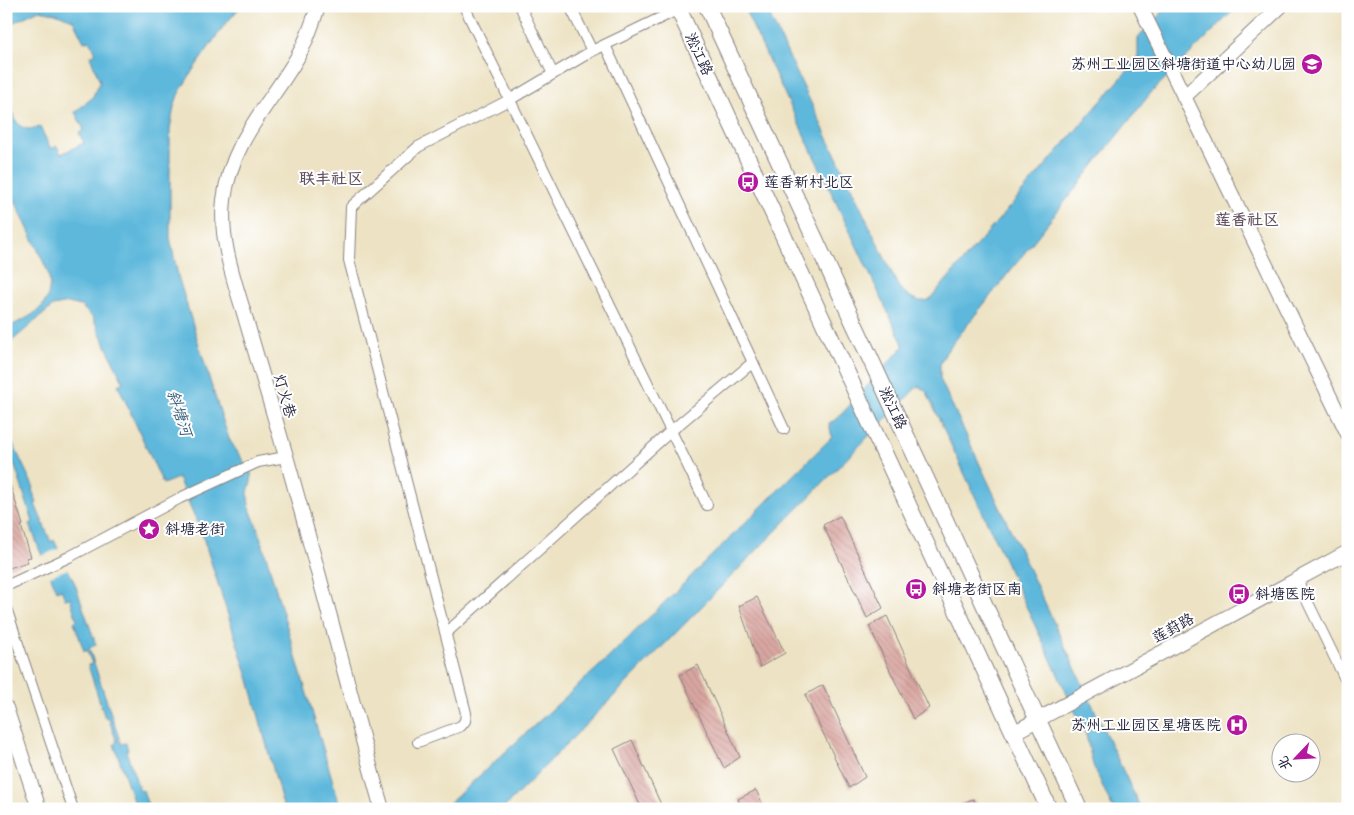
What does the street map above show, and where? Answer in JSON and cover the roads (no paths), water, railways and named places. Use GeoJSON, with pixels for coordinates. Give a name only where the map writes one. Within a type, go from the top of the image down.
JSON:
{"type":"FeatureCollection","features":[{"type":"Feature","properties":{"kind":"main road","name":"淞江路"},"geometry":{"type":"LineString","coordinates":[[707,6],[1079,809]]}},
{"type":"Feature","properties":{"kind":"main road","name":"淞江路"},"geometry":{"type":"LineString","coordinates":[[680,7],[873,431],[1049,809]]}},
{"type":"Feature","properties":{"kind":"street","name":"灯火巷"},"geometry":{"type":"LineString","coordinates":[[318,6],[299,55],[280,86],[246,133],[236,154],[228,178],[224,200],[225,239],[230,263],[286,457],[382,809]]}},
{"type":"Feature","properties":{"kind":"street"},"geometry":{"type":"LineString","coordinates":[[464,6],[511,99],[707,505]]}},
{"type":"Feature","properties":{"kind":"street"},"geometry":{"type":"LineString","coordinates":[[520,6],[553,74]]}},
{"type":"Feature","properties":{"kind":"street"},"geometry":{"type":"LineString","coordinates":[[570,6],[592,52]]}},
{"type":"Feature","properties":{"kind":"street"},"geometry":{"type":"LineString","coordinates":[[1140,6],[1348,434]]}},
{"type":"Feature","properties":{"kind":"street"},"geometry":{"type":"LineString","coordinates":[[1184,97],[1281,6]]}},
{"type":"Feature","properties":{"kind":"street"},"geometry":{"type":"LineString","coordinates":[[418,742],[461,726],[465,721],[466,714],[349,260],[351,206],[418,147],[511,99],[605,45],[680,7]]}},
{"type":"Feature","properties":{"kind":"street"},"geometry":{"type":"LineString","coordinates":[[605,45],[784,429]]}},
{"type":"Feature","properties":{"kind":"street"},"geometry":{"type":"LineString","coordinates":[[446,633],[671,431],[752,363]]}},
{"type":"Feature","properties":{"kind":"street"},"geometry":{"type":"LineString","coordinates":[[6,586],[69,557],[180,498],[258,462],[286,457]]}},
{"type":"Feature","properties":{"kind":"street","name":"莲葑路"},"geometry":{"type":"LineString","coordinates":[[1013,733],[1348,552]]}},
{"type":"Feature","properties":{"kind":"street"},"geometry":{"type":"LineString","coordinates":[[1297,580],[1348,685]]}},
{"type":"Feature","properties":{"kind":"street"},"geometry":{"type":"LineString","coordinates":[[6,608],[73,809]]}},
{"type":"Feature","properties":{"kind":"street"},"geometry":{"type":"LineString","coordinates":[[6,708],[38,809]]}},
{"type":"Feature","properties":{"kind":"water","name":"斜塘河"},"geometry":{"type":"Polygon","coordinates":[[[6,6],[241,6],[223,27],[193,70],[178,95],[174,107],[170,129],[170,238],[178,276],[229,439],[251,473],[248,493],[250,507],[341,809],[284,809],[249,680],[201,531],[178,478],[163,484],[118,385],[123,382],[93,318],[81,306],[68,303],[53,306],[6,346],[6,328],[40,309],[45,302],[50,284],[48,272],[6,181],[6,104],[8,103],[13,115],[22,127],[33,129],[40,127],[51,149],[57,146],[61,154],[84,143],[79,133],[84,130],[75,112],[92,98],[100,82],[90,56],[96,53],[89,40],[84,42],[73,20],[55,13],[39,10],[6,26],[6,6]]]}},
{"type":"Feature","properties":{"kind":"water"},"geometry":{"type":"Polygon","coordinates":[[[743,6],[765,6],[898,286],[917,300],[926,301],[930,299],[1134,63],[1138,56],[1138,38],[1168,6],[1238,6],[1150,94],[946,352],[940,364],[940,379],[1141,809],[1113,809],[1093,765],[1086,735],[926,391],[918,386],[503,809],[443,809],[607,659],[832,437],[829,423],[837,419],[903,347],[743,6]]]}},
{"type":"Feature","properties":{"kind":"water"},"geometry":{"type":"Polygon","coordinates":[[[6,429],[34,488],[32,490],[37,503],[35,504],[51,542],[54,540],[75,584],[96,645],[89,648],[121,744],[126,743],[128,750],[126,751],[140,791],[143,790],[149,809],[136,809],[114,744],[117,742],[108,717],[105,718],[88,665],[92,664],[87,651],[84,651],[74,622],[77,620],[70,598],[65,599],[61,589],[57,591],[30,524],[33,522],[11,454],[6,455],[6,429]]]}},
{"type":"Feature","properties":{"kind":"place","name":"苏州工业园区斜塘街道中心幼儿园"},"geometry":{"type":"Point","coordinates":[1312,64]}},
{"type":"Feature","properties":{"kind":"place","name":"莲香新村北区"},"geometry":{"type":"Point","coordinates":[748,182]}},
{"type":"Feature","properties":{"kind":"place","name":"斜塘老街"},"geometry":{"type":"Point","coordinates":[149,529]}},
{"type":"Feature","properties":{"kind":"place","name":"斜塘老街区南"},"geometry":{"type":"Point","coordinates":[916,589]}},
{"type":"Feature","properties":{"kind":"place","name":"斜塘医院"},"geometry":{"type":"Point","coordinates":[1239,594]}},
{"type":"Feature","properties":{"kind":"place","name":"苏州工业园区星塘医院"},"geometry":{"type":"Point","coordinates":[1237,725]}},
{"type":"Feature","properties":{"kind":"district","name":"联丰社区"},"geometry":{"type":"Point","coordinates":[331,178]}},
{"type":"Feature","properties":{"kind":"district","name":"莲香社区"},"geometry":{"type":"Point","coordinates":[1247,219]}}]}
